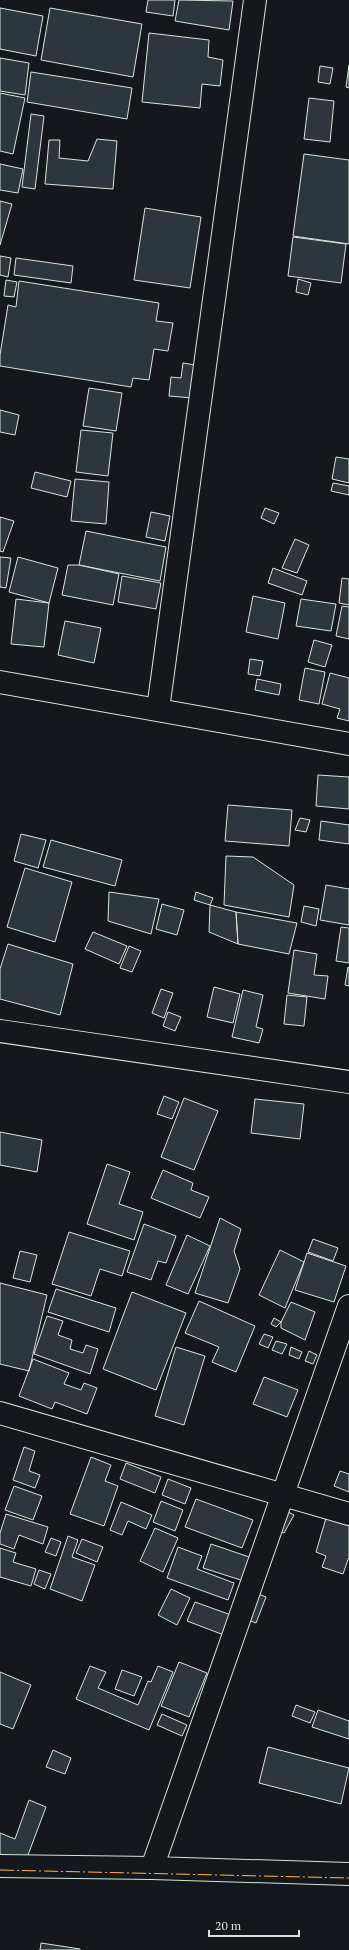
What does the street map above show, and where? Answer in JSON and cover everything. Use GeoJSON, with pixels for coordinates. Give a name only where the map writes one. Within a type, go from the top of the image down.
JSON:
{"type":"FeatureCollection","features":[{"type":"Feature","properties":{"kind":"street"},"geometry":{"type":"LineString","coordinates":[[158,709],[255,0]]}},
{"type":"Feature","properties":{"kind":"street"},"geometry":{"type":"LineString","coordinates":[[0,682],[349,744]]}},
{"type":"Feature","properties":{"kind":"street"},"geometry":{"type":"LineString","coordinates":[[0,1031],[349,1082]]}},
{"type":"Feature","properties":{"kind":"street"},"geometry":{"type":"LineString","coordinates":[[152,1868],[349,1306]]}},
{"type":"Feature","properties":{"kind":"street"},"geometry":{"type":"LineString","coordinates":[[0,1413],[349,1514]]}},
{"type":"Feature","properties":{"kind":"street"},"geometry":{"type":"LineString","coordinates":[[0,1866],[152,1868],[349,1874]]}},
{"type":"Feature","properties":{"kind":"building"},"geometry":{"type":"Polygon","coordinates":[[[148,0],[175,0],[173,16],[146,12],[148,0]]]}},
{"type":"Feature","properties":{"kind":"building"},"geometry":{"type":"Polygon","coordinates":[[[179,0],[233,1],[229,30],[175,21],[179,0]]]}},
{"type":"Feature","properties":{"kind":"building"},"geometry":{"type":"Polygon","coordinates":[[[0,8],[43,16],[36,56],[0,49],[0,8]]]}},
{"type":"Feature","properties":{"kind":"building"},"geometry":{"type":"Polygon","coordinates":[[[50,8],[142,24],[133,77],[41,60],[50,8]]]}},
{"type":"Feature","properties":{"kind":"building"},"geometry":{"type":"Polygon","coordinates":[[[149,33],[209,40],[208,57],[223,60],[220,86],[202,84],[200,108],[142,102],[149,33]]]}},
{"type":"Feature","properties":{"kind":"building"},"geometry":{"type":"Polygon","coordinates":[[[0,58],[29,63],[25,95],[0,91],[0,58]]]}},
{"type":"Feature","properties":{"kind":"building"},"geometry":{"type":"Polygon","coordinates":[[[349,65],[349,88],[346,87],[349,65]]]}},
{"type":"Feature","properties":{"kind":"building"},"geometry":{"type":"Polygon","coordinates":[[[320,66],[333,68],[330,84],[318,82],[320,66]]]}},
{"type":"Feature","properties":{"kind":"building"},"geometry":{"type":"Polygon","coordinates":[[[31,72],[132,88],[127,119],[27,102],[31,72]]]}},
{"type":"Feature","properties":{"kind":"building"},"geometry":{"type":"Polygon","coordinates":[[[0,93],[25,98],[13,154],[0,151],[0,93]]]}},
{"type":"Feature","properties":{"kind":"building"},"geometry":{"type":"Polygon","coordinates":[[[309,98],[334,101],[330,142],[304,139],[309,98]]]}},
{"type":"Feature","properties":{"kind":"building"},"geometry":{"type":"Polygon","coordinates":[[[31,114],[44,116],[35,189],[22,187],[31,114]]]}},
{"type":"Feature","properties":{"kind":"building"},"geometry":{"type":"Polygon","coordinates":[[[97,139],[117,141],[113,189],[45,184],[49,140],[60,140],[59,158],[88,161],[97,139]]]}},
{"type":"Feature","properties":{"kind":"building"},"geometry":{"type":"Polygon","coordinates":[[[304,154],[349,160],[349,244],[293,236],[304,154]]]}},
{"type":"Feature","properties":{"kind":"building"},"geometry":{"type":"Polygon","coordinates":[[[0,164],[23,169],[18,193],[0,190],[0,164]]]}},
{"type":"Feature","properties":{"kind":"building"},"geometry":{"type":"Polygon","coordinates":[[[0,201],[12,204],[0,245],[0,201]]]}},
{"type":"Feature","properties":{"kind":"building"},"geometry":{"type":"Polygon","coordinates":[[[145,208],[201,217],[190,288],[134,280],[145,208]]]}},
{"type":"Feature","properties":{"kind":"building"},"geometry":{"type":"Polygon","coordinates":[[[293,237],[346,244],[341,283],[288,276],[293,237]]]}},
{"type":"Feature","properties":{"kind":"building"},"geometry":{"type":"Polygon","coordinates":[[[0,256],[11,258],[8,277],[0,275],[0,256]]]}},
{"type":"Feature","properties":{"kind":"building"},"geometry":{"type":"Polygon","coordinates":[[[16,258],[73,266],[71,283],[14,275],[16,258]]]}},
{"type":"Feature","properties":{"kind":"building"},"geometry":{"type":"Polygon","coordinates":[[[298,279],[311,283],[308,295],[296,292],[298,279]]]}},
{"type":"Feature","properties":{"kind":"building"},"geometry":{"type":"Polygon","coordinates":[[[6,280],[17,282],[14,297],[4,296],[6,280]]]}},
{"type":"Feature","properties":{"kind":"building"},"geometry":{"type":"Polygon","coordinates":[[[19,281],[159,303],[156,321],[173,323],[168,351],[154,349],[149,380],[133,378],[131,387],[0,366],[0,355],[8,305],[16,307],[19,281]]]}},
{"type":"Feature","properties":{"kind":"building"},"geometry":{"type":"Polygon","coordinates":[[[183,363],[195,365],[192,398],[169,396],[171,377],[181,378],[183,363]]]}},
{"type":"Feature","properties":{"kind":"building"},"geometry":{"type":"Polygon","coordinates":[[[89,388],[122,393],[116,431],[83,426],[89,388]]]}},
{"type":"Feature","properties":{"kind":"building"},"geometry":{"type":"Polygon","coordinates":[[[0,410],[19,415],[15,435],[0,432],[0,410]]]}},
{"type":"Feature","properties":{"kind":"building"},"geometry":{"type":"Polygon","coordinates":[[[81,430],[113,433],[108,476],[76,472],[81,430]]]}},
{"type":"Feature","properties":{"kind":"building"},"geometry":{"type":"Polygon","coordinates":[[[336,457],[349,459],[349,483],[332,479],[336,457]]]}},
{"type":"Feature","properties":{"kind":"building"},"geometry":{"type":"Polygon","coordinates":[[[35,472],[71,481],[67,497],[31,488],[35,472]]]}},
{"type":"Feature","properties":{"kind":"building"},"geometry":{"type":"Polygon","coordinates":[[[75,479],[109,482],[106,524],[71,521],[75,479]]]}},
{"type":"Feature","properties":{"kind":"building"},"geometry":{"type":"Polygon","coordinates":[[[333,483],[349,486],[349,495],[331,491],[333,483]]]}},
{"type":"Feature","properties":{"kind":"building"},"geometry":{"type":"Polygon","coordinates":[[[265,508],[279,513],[274,524],[261,518],[265,508]]]}},
{"type":"Feature","properties":{"kind":"building"},"geometry":{"type":"Polygon","coordinates":[[[151,512],[170,516],[165,541],[146,537],[151,512]]]}},
{"type":"Feature","properties":{"kind":"building"},"geometry":{"type":"Polygon","coordinates":[[[0,517],[14,521],[3,552],[0,551],[0,517]]]}},
{"type":"Feature","properties":{"kind":"building"},"geometry":{"type":"Polygon","coordinates":[[[86,531],[166,547],[160,581],[79,565],[86,531]]]}},
{"type":"Feature","properties":{"kind":"building"},"geometry":{"type":"Polygon","coordinates":[[[295,539],[309,545],[297,573],[282,568],[295,539]]]}},
{"type":"Feature","properties":{"kind":"building"},"geometry":{"type":"Polygon","coordinates":[[[0,557],[11,558],[6,588],[0,587],[0,557]]]}},
{"type":"Feature","properties":{"kind":"building"},"geometry":{"type":"Polygon","coordinates":[[[18,557],[58,568],[49,603],[9,592],[18,557]]]}},
{"type":"Feature","properties":{"kind":"building"},"geometry":{"type":"Polygon","coordinates":[[[68,565],[79,565],[119,574],[113,605],[62,595],[68,565]]]}},
{"type":"Feature","properties":{"kind":"building"},"geometry":{"type":"Polygon","coordinates":[[[273,568],[307,581],[302,595],[268,583],[273,568]]]}},
{"type":"Feature","properties":{"kind":"building"},"geometry":{"type":"Polygon","coordinates":[[[122,576],[161,583],[156,609],[118,602],[122,576]]]}},
{"type":"Feature","properties":{"kind":"building"},"geometry":{"type":"Polygon","coordinates":[[[342,578],[349,579],[349,605],[339,603],[342,578]]]}},
{"type":"Feature","properties":{"kind":"building"},"geometry":{"type":"Polygon","coordinates":[[[253,596],[285,603],[278,639],[246,632],[253,596]]]}},
{"type":"Feature","properties":{"kind":"building"},"geometry":{"type":"Polygon","coordinates":[[[16,599],[49,603],[44,647],[11,644],[16,599]]]}},
{"type":"Feature","properties":{"kind":"building"},"geometry":{"type":"Polygon","coordinates":[[[301,599],[336,604],[331,631],[296,626],[301,599]]]}},
{"type":"Feature","properties":{"kind":"building"},"geometry":{"type":"Polygon","coordinates":[[[342,606],[349,607],[349,639],[336,636],[342,606]]]}},
{"type":"Feature","properties":{"kind":"building"},"geometry":{"type":"Polygon","coordinates":[[[65,621],[101,628],[94,663],[58,655],[65,621]]]}},
{"type":"Feature","properties":{"kind":"building"},"geometry":{"type":"Polygon","coordinates":[[[314,640],[332,645],[325,667],[308,662],[314,640]]]}},
{"type":"Feature","properties":{"kind":"building"},"geometry":{"type":"Polygon","coordinates":[[[250,659],[263,661],[260,676],[248,674],[250,659]]]}},
{"type":"Feature","properties":{"kind":"building"},"geometry":{"type":"Polygon","coordinates":[[[305,668],[325,672],[319,704],[299,700],[305,668]]]}},
{"type":"Feature","properties":{"kind":"building"},"geometry":{"type":"Polygon","coordinates":[[[330,673],[349,678],[349,721],[337,718],[340,709],[322,704],[330,673]]]}},
{"type":"Feature","properties":{"kind":"building"},"geometry":{"type":"Polygon","coordinates":[[[257,679],[281,684],[279,695],[255,690],[257,679]]]}},
{"type":"Feature","properties":{"kind":"building"},"geometry":{"type":"Polygon","coordinates":[[[318,775],[349,777],[349,809],[316,806],[318,775]]]}},
{"type":"Feature","properties":{"kind":"building"},"geometry":{"type":"Polygon","coordinates":[[[228,805],[292,810],[289,846],[225,841],[228,805]]]}},
{"type":"Feature","properties":{"kind":"building"},"geometry":{"type":"Polygon","coordinates":[[[300,818],[310,820],[306,832],[295,830],[300,818]]]}},
{"type":"Feature","properties":{"kind":"building"},"geometry":{"type":"Polygon","coordinates":[[[321,821],[349,825],[349,844],[319,840],[321,821]]]}},
{"type":"Feature","properties":{"kind":"building"},"geometry":{"type":"Polygon","coordinates":[[[21,834],[46,840],[38,868],[14,861],[21,834]]]}},
{"type":"Feature","properties":{"kind":"building"},"geometry":{"type":"Polygon","coordinates":[[[51,840],[122,860],[115,886],[43,867],[51,840]]]}},
{"type":"Feature","properties":{"kind":"building"},"geometry":{"type":"Polygon","coordinates":[[[226,856],[253,857],[294,885],[289,917],[224,905],[226,856]]]}},
{"type":"Feature","properties":{"kind":"building"},"geometry":{"type":"Polygon","coordinates":[[[25,868],[72,882],[55,942],[7,927],[25,868]]]}},
{"type":"Feature","properties":{"kind":"building"},"geometry":{"type":"Polygon","coordinates":[[[326,885],[349,889],[349,925],[320,920],[326,885]]]}},
{"type":"Feature","properties":{"kind":"building"},"geometry":{"type":"Polygon","coordinates":[[[109,892],[159,899],[151,934],[108,921],[109,892]]]}},
{"type":"Feature","properties":{"kind":"building"},"geometry":{"type":"Polygon","coordinates":[[[196,892],[213,898],[210,905],[194,900],[196,892]]]}},
{"type":"Feature","properties":{"kind":"building"},"geometry":{"type":"Polygon","coordinates":[[[162,904],[184,910],[177,935],[156,929],[162,904]]]}},
{"type":"Feature","properties":{"kind":"building"},"geometry":{"type":"Polygon","coordinates":[[[210,905],[236,912],[238,944],[209,932],[210,905]]]}},
{"type":"Feature","properties":{"kind":"building"},"geometry":{"type":"Polygon","coordinates":[[[304,906],[319,909],[316,926],[301,922],[304,906]]]}},
{"type":"Feature","properties":{"kind":"building"},"geometry":{"type":"Polygon","coordinates":[[[236,912],[297,923],[289,954],[238,944],[236,912]]]}},
{"type":"Feature","properties":{"kind":"building"},"geometry":{"type":"Polygon","coordinates":[[[341,927],[349,928],[349,963],[336,961],[341,927]]]}},
{"type":"Feature","properties":{"kind":"building"},"geometry":{"type":"Polygon","coordinates":[[[93,932],[127,946],[119,964],[85,949],[93,932]]]}},
{"type":"Feature","properties":{"kind":"building"},"geometry":{"type":"Polygon","coordinates":[[[8,944],[73,964],[60,1015],[0,999],[0,969],[8,944]]]}},
{"type":"Feature","properties":{"kind":"building"},"geometry":{"type":"Polygon","coordinates":[[[129,946],[141,951],[132,972],[120,968],[129,946]]]}},
{"type":"Feature","properties":{"kind":"building"},"geometry":{"type":"Polygon","coordinates":[[[294,950],[317,954],[314,975],[328,976],[325,999],[288,993],[294,950]]]}},
{"type":"Feature","properties":{"kind":"building"},"geometry":{"type":"Polygon","coordinates":[[[348,967],[349,968],[349,986],[345,985],[348,967]]]}},
{"type":"Feature","properties":{"kind":"building"},"geometry":{"type":"Polygon","coordinates":[[[214,987],[240,994],[233,1023],[207,1017],[214,987]]]}},
{"type":"Feature","properties":{"kind":"building"},"geometry":{"type":"Polygon","coordinates":[[[161,989],[173,993],[164,1018],[152,1013],[161,989]]]}},
{"type":"Feature","properties":{"kind":"building"},"geometry":{"type":"Polygon","coordinates":[[[243,990],[263,995],[256,1027],[263,1029],[259,1043],[232,1037],[243,990]]]}},
{"type":"Feature","properties":{"kind":"building"},"geometry":{"type":"Polygon","coordinates":[[[287,995],[307,997],[304,1026],[284,1024],[287,995]]]}},
{"type":"Feature","properties":{"kind":"building"},"geometry":{"type":"Polygon","coordinates":[[[168,1012],[181,1017],[175,1031],[163,1026],[168,1012]]]}},
{"type":"Feature","properties":{"kind":"building"},"geometry":{"type":"Polygon","coordinates":[[[164,1096],[179,1102],[172,1119],[157,1114],[164,1096]]]}},
{"type":"Feature","properties":{"kind":"building"},"geometry":{"type":"Polygon","coordinates":[[[184,1098],[218,1111],[194,1170],[161,1157],[184,1098]]]}},
{"type":"Feature","properties":{"kind":"building"},"geometry":{"type":"Polygon","coordinates":[[[255,1099],[304,1104],[300,1139],[251,1133],[255,1099]]]}},
{"type":"Feature","properties":{"kind":"building"},"geometry":{"type":"Polygon","coordinates":[[[0,1132],[42,1140],[37,1172],[0,1165],[0,1132]]]}},
{"type":"Feature","properties":{"kind":"building"},"geometry":{"type":"Polygon","coordinates":[[[107,1164],[130,1172],[119,1204],[143,1212],[134,1240],[87,1224],[107,1164]]]}},
{"type":"Feature","properties":{"kind":"building"},"geometry":{"type":"Polygon","coordinates":[[[163,1170],[193,1183],[191,1190],[209,1197],[200,1218],[151,1198],[163,1170]]]}},
{"type":"Feature","properties":{"kind":"building"},"geometry":{"type":"Polygon","coordinates":[[[220,1218],[241,1229],[234,1251],[240,1269],[228,1303],[195,1293],[220,1218]]]}},
{"type":"Feature","properties":{"kind":"building"},"geometry":{"type":"Polygon","coordinates":[[[144,1224],[176,1236],[166,1263],[158,1261],[151,1280],[127,1272],[144,1224]]]}},
{"type":"Feature","properties":{"kind":"building"},"geometry":{"type":"Polygon","coordinates":[[[69,1232],[130,1251],[122,1276],[100,1269],[91,1296],[52,1284],[69,1232]]]}},
{"type":"Feature","properties":{"kind":"building"},"geometry":{"type":"Polygon","coordinates":[[[187,1235],[210,1246],[188,1294],[166,1285],[187,1235]]]}},
{"type":"Feature","properties":{"kind":"building"},"geometry":{"type":"Polygon","coordinates":[[[313,1239],[338,1248],[333,1261],[308,1252],[313,1239]]]}},
{"type":"Feature","properties":{"kind":"building"},"geometry":{"type":"Polygon","coordinates":[[[280,1250],[304,1262],[285,1308],[259,1295],[280,1250]]]}},
{"type":"Feature","properties":{"kind":"building"},"geometry":{"type":"Polygon","coordinates":[[[20,1251],[37,1255],[30,1282],[13,1278],[20,1251]]]}},
{"type":"Feature","properties":{"kind":"building"},"geometry":{"type":"Polygon","coordinates":[[[307,1253],[346,1266],[334,1302],[295,1290],[307,1253]]]}},
{"type":"Feature","properties":{"kind":"building"},"geometry":{"type":"Polygon","coordinates":[[[0,1283],[47,1295],[29,1371],[0,1364],[0,1283]]]}},
{"type":"Feature","properties":{"kind":"building"},"geometry":{"type":"Polygon","coordinates":[[[56,1289],[116,1308],[109,1332],[48,1312],[56,1289]]]}},
{"type":"Feature","properties":{"kind":"building"},"geometry":{"type":"Polygon","coordinates":[[[132,1292],[186,1313],[156,1390],[103,1369],[132,1292]]]}},
{"type":"Feature","properties":{"kind":"building"},"geometry":{"type":"Polygon","coordinates":[[[199,1301],[255,1326],[236,1372],[212,1362],[219,1347],[185,1333],[199,1301]]]}},
{"type":"Feature","properties":{"kind":"building"},"geometry":{"type":"Polygon","coordinates":[[[291,1302],[315,1312],[305,1340],[281,1328],[281,1322],[291,1302]]]}},
{"type":"Feature","properties":{"kind":"building"},"geometry":{"type":"Polygon","coordinates":[[[47,1316],[63,1321],[58,1335],[72,1340],[70,1349],[83,1353],[86,1345],[98,1349],[90,1374],[34,1354],[47,1316]]]}},
{"type":"Feature","properties":{"kind":"building"},"geometry":{"type":"Polygon","coordinates":[[[274,1318],[281,1322],[276,1327],[271,1324],[274,1318]]]}},
{"type":"Feature","properties":{"kind":"building"},"geometry":{"type":"Polygon","coordinates":[[[264,1334],[273,1337],[268,1348],[259,1344],[264,1334]]]}},
{"type":"Feature","properties":{"kind":"building"},"geometry":{"type":"Polygon","coordinates":[[[276,1341],[287,1344],[282,1354],[272,1350],[276,1341]]]}},
{"type":"Feature","properties":{"kind":"building"},"geometry":{"type":"Polygon","coordinates":[[[176,1347],[205,1356],[184,1425],[155,1416],[176,1347]]]}},
{"type":"Feature","properties":{"kind":"building"},"geometry":{"type":"Polygon","coordinates":[[[291,1347],[302,1352],[299,1359],[289,1355],[291,1347]]]}},
{"type":"Feature","properties":{"kind":"building"},"geometry":{"type":"Polygon","coordinates":[[[309,1351],[317,1355],[313,1364],[305,1361],[309,1351]]]}},
{"type":"Feature","properties":{"kind":"building"},"geometry":{"type":"Polygon","coordinates":[[[33,1359],[69,1373],[64,1384],[81,1390],[84,1383],[97,1388],[87,1414],[55,1402],[52,1409],[19,1396],[33,1359]]]}},
{"type":"Feature","properties":{"kind":"building"},"geometry":{"type":"Polygon","coordinates":[[[264,1377],[298,1390],[287,1417],[253,1404],[264,1377]]]}},
{"type":"Feature","properties":{"kind":"building"},"geometry":{"type":"Polygon","coordinates":[[[24,1447],[35,1451],[29,1471],[40,1475],[35,1488],[13,1480],[24,1447]]]}},
{"type":"Feature","properties":{"kind":"building"},"geometry":{"type":"Polygon","coordinates":[[[91,1457],[111,1465],[105,1481],[118,1486],[104,1526],[70,1514],[91,1457]]]}},
{"type":"Feature","properties":{"kind":"building"},"geometry":{"type":"Polygon","coordinates":[[[126,1463],[161,1477],[155,1493],[120,1479],[126,1463]]]}},
{"type":"Feature","properties":{"kind":"building"},"geometry":{"type":"Polygon","coordinates":[[[340,1471],[349,1474],[349,1492],[334,1486],[340,1471]]]}},
{"type":"Feature","properties":{"kind":"building"},"geometry":{"type":"Polygon","coordinates":[[[168,1479],[191,1488],[185,1504],[162,1495],[168,1479]]]}},
{"type":"Feature","properties":{"kind":"building"},"geometry":{"type":"Polygon","coordinates":[[[14,1486],[42,1496],[33,1520],[5,1510],[14,1486]]]}},
{"type":"Feature","properties":{"kind":"building"},"geometry":{"type":"Polygon","coordinates":[[[196,1499],[253,1520],[242,1548],[185,1527],[196,1499]]]}},
{"type":"Feature","properties":{"kind":"building"},"geometry":{"type":"Polygon","coordinates":[[[161,1501],[183,1510],[175,1531],[153,1522],[161,1501]]]}},
{"type":"Feature","properties":{"kind":"building"},"geometry":{"type":"Polygon","coordinates":[[[121,1502],[152,1515],[146,1529],[128,1521],[122,1535],[110,1530],[121,1502]]]}},
{"type":"Feature","properties":{"kind":"building"},"geometry":{"type":"Polygon","coordinates":[[[274,1505],[294,1515],[284,1533],[264,1523],[274,1505]]]}},
{"type":"Feature","properties":{"kind":"building"},"geometry":{"type":"Polygon","coordinates":[[[6,1514],[48,1527],[43,1544],[19,1535],[14,1549],[0,1544],[0,1533],[6,1514]]]}},
{"type":"Feature","properties":{"kind":"building"},"geometry":{"type":"Polygon","coordinates":[[[326,1518],[349,1526],[349,1557],[343,1574],[322,1567],[326,1556],[316,1552],[326,1518]]]}},
{"type":"Feature","properties":{"kind":"building"},"geometry":{"type":"Polygon","coordinates":[[[155,1528],[178,1538],[163,1572],[140,1561],[155,1528]]]}},
{"type":"Feature","properties":{"kind":"building"},"geometry":{"type":"Polygon","coordinates":[[[68,1536],[78,1540],[72,1557],[95,1565],[82,1601],[50,1589],[68,1536]]]}},
{"type":"Feature","properties":{"kind":"building"},"geometry":{"type":"Polygon","coordinates":[[[51,1538],[61,1542],[56,1556],[45,1552],[51,1538]]]}},
{"type":"Feature","properties":{"kind":"building"},"geometry":{"type":"Polygon","coordinates":[[[82,1539],[103,1547],[97,1562],[76,1553],[82,1539]]]}},
{"type":"Feature","properties":{"kind":"building"},"geometry":{"type":"Polygon","coordinates":[[[211,1544],[255,1559],[247,1582],[203,1568],[211,1544]]]}},
{"type":"Feature","properties":{"kind":"building"},"geometry":{"type":"Polygon","coordinates":[[[178,1547],[202,1556],[197,1569],[234,1583],[228,1600],[167,1578],[178,1547]]]}},
{"type":"Feature","properties":{"kind":"building"},"geometry":{"type":"Polygon","coordinates":[[[0,1548],[16,1553],[13,1562],[36,1569],[31,1586],[0,1577],[0,1548]]]}},
{"type":"Feature","properties":{"kind":"building"},"geometry":{"type":"Polygon","coordinates":[[[39,1570],[51,1574],[45,1589],[34,1584],[39,1570]]]}},
{"type":"Feature","properties":{"kind":"building"},"geometry":{"type":"Polygon","coordinates":[[[243,1588],[266,1597],[256,1623],[233,1614],[243,1588]]]}},
{"type":"Feature","properties":{"kind":"building"},"geometry":{"type":"Polygon","coordinates":[[[171,1589],[190,1598],[177,1625],[158,1615],[171,1589]]]}},
{"type":"Feature","properties":{"kind":"building"},"geometry":{"type":"Polygon","coordinates":[[[195,1602],[231,1615],[224,1635],[187,1621],[195,1602]]]}},
{"type":"Feature","properties":{"kind":"building"},"geometry":{"type":"Polygon","coordinates":[[[179,1662],[207,1673],[189,1717],[161,1706],[179,1662]]]}},
{"type":"Feature","properties":{"kind":"building"},"geometry":{"type":"Polygon","coordinates":[[[90,1666],[106,1672],[98,1688],[138,1705],[148,1681],[151,1682],[158,1666],[173,1672],[149,1730],[76,1699],[90,1666]]]}},
{"type":"Feature","properties":{"kind":"building"},"geometry":{"type":"Polygon","coordinates":[[[122,1670],[142,1677],[134,1696],[115,1689],[122,1670]]]}},
{"type":"Feature","properties":{"kind":"building"},"geometry":{"type":"Polygon","coordinates":[[[0,1672],[31,1685],[13,1729],[0,1724],[0,1672]]]}},
{"type":"Feature","properties":{"kind":"building"},"geometry":{"type":"Polygon","coordinates":[[[296,1705],[315,1712],[310,1723],[292,1716],[296,1705]]]}},
{"type":"Feature","properties":{"kind":"building"},"geometry":{"type":"Polygon","coordinates":[[[318,1710],[349,1721],[349,1739],[312,1727],[318,1710]]]}},
{"type":"Feature","properties":{"kind":"building"},"geometry":{"type":"Polygon","coordinates":[[[162,1714],[187,1725],[182,1736],[157,1725],[162,1714]]]}},
{"type":"Feature","properties":{"kind":"building"},"geometry":{"type":"Polygon","coordinates":[[[268,1747],[349,1768],[341,1804],[259,1783],[268,1747]]]}},
{"type":"Feature","properties":{"kind":"building"},"geometry":{"type":"Polygon","coordinates":[[[53,1750],[71,1758],[65,1774],[46,1767],[53,1750]]]}},
{"type":"Feature","properties":{"kind":"building"},"geometry":{"type":"Polygon","coordinates":[[[29,1800],[46,1807],[25,1863],[0,1854],[0,1833],[15,1839],[29,1800]]]}},
{"type":"Feature","properties":{"kind":"building"},"geometry":{"type":"Polygon","coordinates":[[[41,1943],[80,1949],[80,1950],[40,1950],[41,1943]]]}},
{"type":"Feature","properties":{"kind":"power"},"geometry":{"type":"LineString","coordinates":[[0,1870],[349,1878]]}}]}
